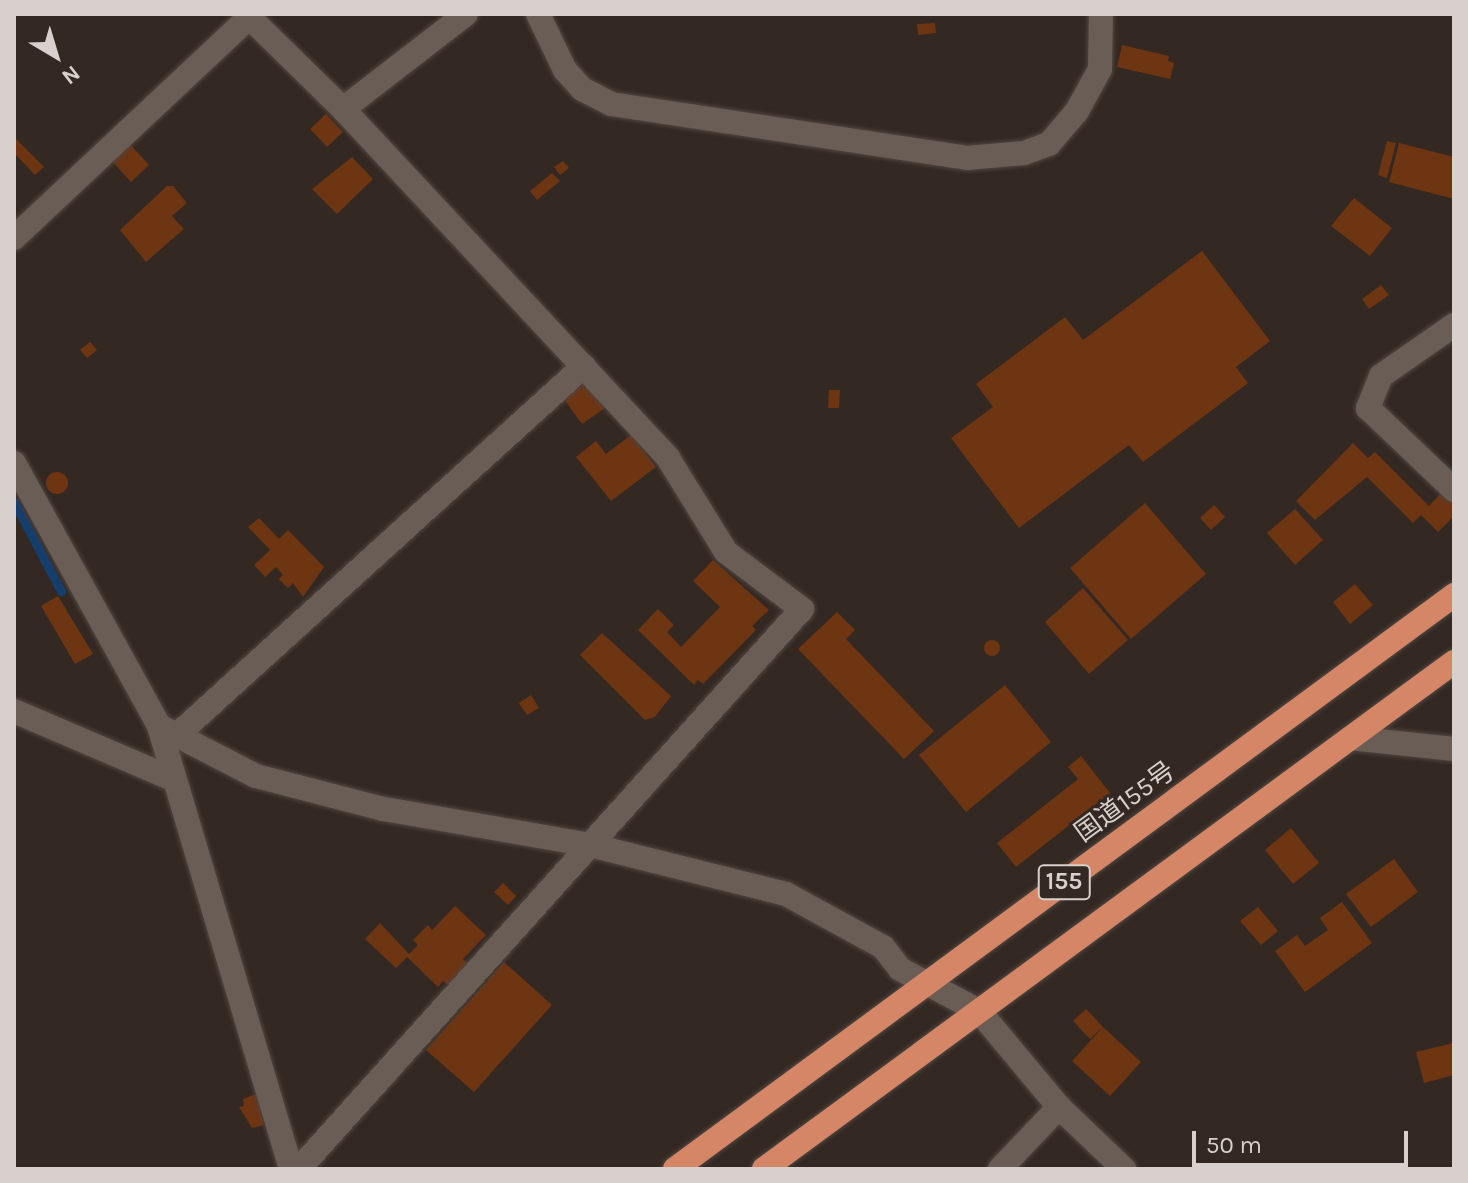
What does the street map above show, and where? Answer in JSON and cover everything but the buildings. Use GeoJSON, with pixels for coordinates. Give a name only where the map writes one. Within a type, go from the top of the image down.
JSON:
{"type":"FeatureCollection","features":[{"type":"Feature","properties":{"kind":"highway","name":"国道155号"},"geometry":{"type":"LineString","coordinates":[[675,1169],[1454,595]]}},
{"type":"Feature","properties":{"kind":"highway","name":"155"},"geometry":{"type":"LineString","coordinates":[[764,1169],[1454,662]]}},
{"type":"Feature","properties":{"kind":"street"},"geometry":{"type":"LineString","coordinates":[[343,109],[466,14]]}},
{"type":"Feature","properties":{"kind":"street"},"geometry":{"type":"LineString","coordinates":[[538,14],[565,70],[582,89],[611,104],[967,158],[1024,153],[1049,144],[1077,111],[1100,69],[1101,14]]}},
{"type":"Feature","properties":{"kind":"street"},"geometry":{"type":"LineString","coordinates":[[14,238],[248,16],[343,109],[668,458],[726,552],[802,609],[299,1169]]}},
{"type":"Feature","properties":{"kind":"street"},"geometry":{"type":"LineString","coordinates":[[1454,325],[1381,376],[1368,408],[1454,490]]}},
{"type":"Feature","properties":{"kind":"street"},"geometry":{"type":"LineString","coordinates":[[168,730],[584,366]]}},
{"type":"Feature","properties":{"kind":"street"},"geometry":{"type":"LineString","coordinates":[[14,463],[168,730],[173,779],[291,1169]]}},
{"type":"Feature","properties":{"kind":"street"},"geometry":{"type":"LineString","coordinates":[[14,711],[173,779]]}},
{"type":"Feature","properties":{"kind":"street"},"geometry":{"type":"LineString","coordinates":[[168,730],[256,776],[384,809],[590,845],[786,894],[883,947],[900,969],[930,981],[979,1011],[1059,1107],[1124,1169]]}},
{"type":"Feature","properties":{"kind":"street"},"geometry":{"type":"LineString","coordinates":[[1350,738],[1454,749]]}},
{"type":"Feature","properties":{"kind":"street"},"geometry":{"type":"LineString","coordinates":[[1000,1169],[1059,1107]]}},
{"type":"Feature","properties":{"kind":"waterway"},"geometry":{"type":"LineString","coordinates":[[14,502],[61,591]]}}]}
